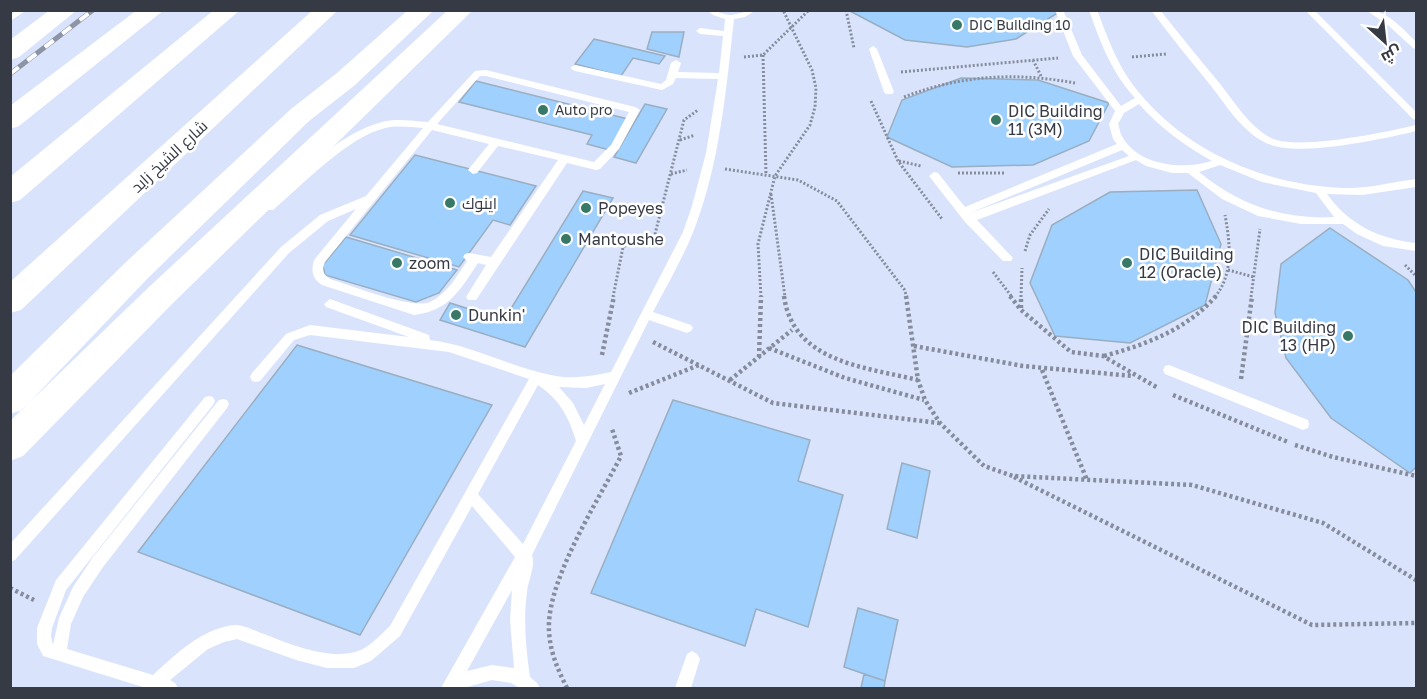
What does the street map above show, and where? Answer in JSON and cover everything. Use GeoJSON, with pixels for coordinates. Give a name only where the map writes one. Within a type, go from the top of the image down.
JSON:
{"type":"FeatureCollection","features":[{"type":"Feature","properties":{"kind":"main road"},"geometry":{"type":"LineString","coordinates":[[10,52],[66,10]]}},
{"type":"Feature","properties":{"kind":"main road"},"geometry":{"type":"LineString","coordinates":[[90,57],[141,10]]}},
{"type":"Feature","properties":{"kind":"main road"},"geometry":{"type":"LineString","coordinates":[[10,120],[153,10]]}},
{"type":"Feature","properties":{"kind":"main road"},"geometry":{"type":"LineString","coordinates":[[10,193],[228,10]]}},
{"type":"Feature","properties":{"kind":"main road","name":"شارع الشيخ زايد"},"geometry":{"type":"LineString","coordinates":[[10,301],[327,10]]}},
{"type":"Feature","properties":{"kind":"main road"},"geometry":{"type":"LineString","coordinates":[[300,115],[331,75],[391,10]]}},
{"type":"Feature","properties":{"kind":"main road"},"geometry":{"type":"LineString","coordinates":[[10,399],[138,270],[300,115],[353,73],[423,10]]}},
{"type":"Feature","properties":{"kind":"main road"},"geometry":{"type":"LineString","coordinates":[[10,445],[161,295],[462,10]]}},
{"type":"Feature","properties":{"kind":"lane"},"geometry":{"type":"LineString","coordinates":[[10,19],[23,10]]}},
{"type":"Feature","properties":{"kind":"lane"},"geometry":{"type":"LineString","coordinates":[[711,10],[730,17],[745,15],[752,10]]}},
{"type":"Feature","properties":{"kind":"lane"},"geometry":{"type":"LineString","coordinates":[[1059,10],[1078,56],[1100,88],[1119,110]]}},
{"type":"Feature","properties":{"kind":"lane"},"geometry":{"type":"LineString","coordinates":[[1093,10],[1111,58],[1139,100],[1173,134],[1219,162],[1270,180],[1319,190],[1346,192],[1416,183]]}},
{"type":"Feature","properties":{"kind":"lane"},"geometry":{"type":"LineString","coordinates":[[1155,10],[1246,123],[1267,140],[1282,145],[1324,144],[1378,137],[1416,128]]}},
{"type":"Feature","properties":{"kind":"lane"},"geometry":{"type":"LineString","coordinates":[[1309,10],[1416,117]]}},
{"type":"Feature","properties":{"kind":"lane"},"geometry":{"type":"LineString","coordinates":[[1370,10],[1392,24],[1416,46]]}},
{"type":"Feature","properties":{"kind":"lane"},"geometry":{"type":"LineString","coordinates":[[449,688],[536,534],[688,232],[709,167],[730,17]]}},
{"type":"Feature","properties":{"kind":"lane"},"geometry":{"type":"LineString","coordinates":[[700,31],[728,34]]}},
{"type":"Feature","properties":{"kind":"lane"},"geometry":{"type":"LineString","coordinates":[[873,49],[889,92]]}},
{"type":"Feature","properties":{"kind":"lane"},"geometry":{"type":"LineString","coordinates":[[575,68],[662,87],[667,85],[675,63]]}},
{"type":"Feature","properties":{"kind":"lane"},"geometry":{"type":"LineString","coordinates":[[161,295],[360,134],[397,123],[430,126],[596,166],[615,147],[635,110],[482,72],[475,75],[430,126],[371,198],[356,223],[320,260],[317,270],[319,277],[326,282],[414,310],[435,307],[444,301],[471,258],[494,262]]}},
{"type":"Feature","properties":{"kind":"lane"},"geometry":{"type":"LineString","coordinates":[[672,75],[723,76]]}},
{"type":"Feature","properties":{"kind":"lane"},"geometry":{"type":"LineString","coordinates":[[1139,100],[1119,110],[1113,121],[1114,134],[1122,146],[1135,157],[1173,171],[1192,172],[1208,168],[1219,162]]}},
{"type":"Feature","properties":{"kind":"lane"},"geometry":{"type":"LineString","coordinates":[[473,170],[497,141]]}},
{"type":"Feature","properties":{"kind":"lane"},"geometry":{"type":"LineString","coordinates":[[966,216],[1122,146]]}},
{"type":"Feature","properties":{"kind":"lane"},"geometry":{"type":"LineString","coordinates":[[966,216],[1135,157]]}},
{"type":"Feature","properties":{"kind":"lane"},"geometry":{"type":"LineString","coordinates":[[471,297],[565,158]]}},
{"type":"Feature","properties":{"kind":"lane"},"geometry":{"type":"LineString","coordinates":[[930,171],[966,216],[1007,258]]}},
{"type":"Feature","properties":{"kind":"lane"},"geometry":{"type":"LineString","coordinates":[[1192,172],[1214,192],[1262,213],[1309,222],[1343,220]]}},
{"type":"Feature","properties":{"kind":"lane"},"geometry":{"type":"LineString","coordinates":[[1319,190],[1328,205],[1343,220],[1380,239],[1415,249]]}},
{"type":"Feature","properties":{"kind":"lane"},"geometry":{"type":"LineString","coordinates":[[10,555],[285,250],[324,219],[371,198]]}},
{"type":"Feature","properties":{"kind":"lane"},"geometry":{"type":"LineString","coordinates":[[330,304],[536,377],[569,383],[586,383],[616,376]]}},
{"type":"Feature","properties":{"kind":"lane"},"geometry":{"type":"LineString","coordinates":[[647,315],[687,328]]}},
{"type":"Feature","properties":{"kind":"lane"},"geometry":{"type":"LineString","coordinates":[[256,377],[290,337],[310,330],[449,347]]}},
{"type":"Feature","properties":{"kind":"lane"},"geometry":{"type":"LineString","coordinates":[[1169,370],[1302,424]]}},
{"type":"Feature","properties":{"kind":"lane"},"geometry":{"type":"LineString","coordinates":[[536,377],[554,389],[568,404],[578,422],[583,442]]}},
{"type":"Feature","properties":{"kind":"lane"},"geometry":{"type":"LineString","coordinates":[[209,401],[61,585],[47,618],[44,639],[48,651],[163,686],[204,641],[226,633],[237,632],[331,662],[354,660],[377,649],[395,631],[536,377]]}},
{"type":"Feature","properties":{"kind":"lane"},"geometry":{"type":"LineString","coordinates":[[59,655],[64,623],[78,592],[98,562],[223,404]]}},
{"type":"Feature","properties":{"kind":"lane"},"geometry":{"type":"LineString","coordinates":[[471,495],[524,556]]}},
{"type":"Feature","properties":{"kind":"lane"},"geometry":{"type":"LineString","coordinates":[[528,684],[517,642],[518,604],[524,568],[536,534]]}},
{"type":"Feature","properties":{"kind":"lane"},"geometry":{"type":"LineString","coordinates":[[683,688],[692,659]]}},
{"type":"Feature","properties":{"kind":"lane"},"geometry":{"type":"LineString","coordinates":[[449,688],[467,678],[487,672],[506,673],[528,684]]}},
{"type":"Feature","properties":{"kind":"path"},"geometry":{"type":"LineString","coordinates":[[759,357],[762,283],[758,244],[775,176],[810,125],[815,106],[816,88],[812,70],[783,10]]}},
{"type":"Feature","properties":{"kind":"path"},"geometry":{"type":"LineString","coordinates":[[725,59],[763,55],[809,10]]}},
{"type":"Feature","properties":{"kind":"path"},"geometry":{"type":"LineString","coordinates":[[846,10],[855,51]]}},
{"type":"Feature","properties":{"kind":"path"},"geometry":{"type":"LineString","coordinates":[[763,55],[766,175]]}},
{"type":"Feature","properties":{"kind":"path"},"geometry":{"type":"LineString","coordinates":[[883,74],[1078,56]]}},
{"type":"Feature","properties":{"kind":"path"},"geometry":{"type":"LineString","coordinates":[[1143,56],[1156,56]]}},
{"type":"Feature","properties":{"kind":"path"},"geometry":{"type":"LineString","coordinates":[[1034,60],[1041,76]]}},
{"type":"Feature","properties":{"kind":"path"},"geometry":{"type":"LineString","coordinates":[[653,242],[688,114],[703,108],[706,76]]}},
{"type":"Feature","properties":{"kind":"path"},"geometry":{"type":"LineString","coordinates":[[900,99],[949,81],[976,76],[1041,76],[1100,88]]}},
{"type":"Feature","properties":{"kind":"path"},"geometry":{"type":"LineString","coordinates":[[867,93],[898,161],[944,222]]}},
{"type":"Feature","properties":{"kind":"path"},"geometry":{"type":"LineString","coordinates":[[876,114],[883,109]]}},
{"type":"Feature","properties":{"kind":"path"},"geometry":{"type":"LineString","coordinates":[[679,141],[699,134],[696,146]]}},
{"type":"Feature","properties":{"kind":"path"},"geometry":{"type":"LineString","coordinates":[[898,161],[930,171]]}},
{"type":"Feature","properties":{"kind":"path"},"geometry":{"type":"LineString","coordinates":[[709,167],[775,176],[819,189],[837,201],[851,216],[904,289],[918,380],[925,400],[940,423],[984,466],[1013,476],[1312,625],[1416,623]]}},
{"type":"Feature","properties":{"kind":"path"},"geometry":{"type":"LineString","coordinates":[[671,174],[690,169],[688,178]]}},
{"type":"Feature","properties":{"kind":"path"},"geometry":{"type":"LineString","coordinates":[[951,172],[982,175],[1012,172]]}},
{"type":"Feature","properties":{"kind":"path"},"geometry":{"type":"LineString","coordinates":[[770,192],[787,316],[792,330],[806,342],[841,360],[918,380]]}},
{"type":"Feature","properties":{"kind":"path"},"geometry":{"type":"LineString","coordinates":[[992,271],[1021,310],[1071,352],[1103,356],[1148,344],[1178,331],[1201,314],[1218,293],[1228,270],[1231,244],[1226,218],[1214,192]]}},
{"type":"Feature","properties":{"kind":"path"},"geometry":{"type":"LineString","coordinates":[[1024,256],[1035,226],[1058,202]]}},
{"type":"Feature","properties":{"kind":"path"},"geometry":{"type":"LineString","coordinates":[[1239,400],[1262,213]]}},
{"type":"Feature","properties":{"kind":"path"},"geometry":{"type":"LineString","coordinates":[[657,253],[667,233]]}},
{"type":"Feature","properties":{"kind":"path"},"geometry":{"type":"LineString","coordinates":[[613,335],[602,356],[623,247],[627,242],[636,240],[663,242]]}},
{"type":"Feature","properties":{"kind":"path"},"geometry":{"type":"LineString","coordinates":[[1021,310],[1022,266]]}},
{"type":"Feature","properties":{"kind":"path"},"geometry":{"type":"LineString","coordinates":[[1228,270],[1254,277]]}},
{"type":"Feature","properties":{"kind":"path"},"geometry":{"type":"LineString","coordinates":[[729,381],[792,330]]}},
{"type":"Feature","properties":{"kind":"path"},"geometry":{"type":"LineString","coordinates":[[637,334],[773,403],[940,423]]}},
{"type":"Feature","properties":{"kind":"path"},"geometry":{"type":"LineString","coordinates":[[914,346],[987,363],[1042,370],[1134,376]]}},
{"type":"Feature","properties":{"kind":"path"},"geometry":{"type":"LineString","coordinates":[[769,348],[817,370],[859,384],[925,400]]}},
{"type":"Feature","properties":{"kind":"path"},"geometry":{"type":"LineString","coordinates":[[1103,356],[1134,376],[1197,407],[1263,434],[1333,457],[1416,476]]}},
{"type":"Feature","properties":{"kind":"path"},"geometry":{"type":"LineString","coordinates":[[567,688],[556,670],[547,624],[550,601],[558,578],[621,456],[603,404],[699,365]]}},
{"type":"Feature","properties":{"kind":"path"},"geometry":{"type":"LineString","coordinates":[[1042,370],[1087,480]]}},
{"type":"Feature","properties":{"kind":"path"},"geometry":{"type":"LineString","coordinates":[[1013,476],[1192,485],[1323,523],[1416,580]]}},
{"type":"Feature","properties":{"kind":"building","name":"DIC Building 10"},"geometry":{"type":"Polygon","coordinates":[[[848,10],[1057,10],[1059,12],[1016,39],[967,47],[905,40],[848,10]]]}},
{"type":"Feature","properties":{"kind":"building"},"geometry":{"type":"Polygon","coordinates":[[[652,32],[684,32],[679,57],[647,49],[652,32]]]}},
{"type":"Feature","properties":{"kind":"building"},"geometry":{"type":"Polygon","coordinates":[[[594,39],[665,56],[659,64],[633,58],[621,76],[575,64],[594,39]]]}},
{"type":"Feature","properties":{"kind":"building","name":"DIC Building 11 (3M)"},"geometry":{"type":"Polygon","coordinates":[[[961,78],[1038,80],[1109,103],[1089,141],[1033,165],[952,167],[887,137],[902,100],[961,78]]]}},
{"type":"Feature","properties":{"kind":"building","name":"Auto pro"},"geometry":{"type":"Polygon","coordinates":[[[476,81],[628,119],[609,150],[587,144],[592,135],[459,102],[476,81]]]}},
{"type":"Feature","properties":{"kind":"building"},"geometry":{"type":"Polygon","coordinates":[[[645,104],[667,109],[636,163],[614,157],[645,104]]]}},
{"type":"Feature","properties":{"kind":"building","name":"اينوك"},"geometry":{"type":"Polygon","coordinates":[[[415,155],[536,186],[510,225],[493,220],[459,267],[350,235],[415,155]]]}},
{"type":"Feature","properties":{"kind":"building","name":"DIC Building 12 (Oracle)"},"geometry":{"type":"Polygon","coordinates":[[[1197,190],[1221,244],[1205,305],[1130,343],[1055,336],[1030,283],[1052,225],[1110,192],[1197,190]]]}},
{"type":"Feature","properties":{"kind":"building"},"geometry":{"type":"Polygon","coordinates":[[[583,191],[613,198],[525,347],[440,320],[450,303],[504,320],[583,191]]]}},
{"type":"Feature","properties":{"kind":"building","name":"DIC Building 13 (HP)"},"geometry":{"type":"Polygon","coordinates":[[[1330,228],[1408,280],[1416,292],[1416,467],[1410,473],[1331,418],[1286,358],[1275,313],[1281,264],[1330,228]]]}},
{"type":"Feature","properties":{"kind":"building"},"geometry":{"type":"Polygon","coordinates":[[[346,237],[457,270],[439,293],[416,302],[325,275],[323,265],[346,237]]]}},
{"type":"Feature","properties":{"kind":"building"},"geometry":{"type":"Polygon","coordinates":[[[297,345],[492,405],[360,635],[138,552],[297,345]]]}},
{"type":"Feature","properties":{"kind":"building"},"geometry":{"type":"Polygon","coordinates":[[[673,400],[810,440],[798,481],[843,495],[808,627],[756,609],[745,646],[591,593],[673,400]]]}},
{"type":"Feature","properties":{"kind":"building"},"geometry":{"type":"Polygon","coordinates":[[[902,463],[930,471],[917,538],[887,529],[902,463]]]}},
{"type":"Feature","properties":{"kind":"building"},"geometry":{"type":"Polygon","coordinates":[[[858,608],[898,620],[885,681],[844,667],[858,608]]]}},
{"type":"Feature","properties":{"kind":"building"},"geometry":{"type":"Polygon","coordinates":[[[864,674],[885,681],[884,688],[861,688],[864,674]]]}},
{"type":"Feature","properties":{"kind":"railway"},"geometry":{"type":"LineString","coordinates":[[10,74],[93,10]]}},
{"type":"Feature","properties":{"kind":"place","name":"DIC Building 10"},"geometry":{"type":"Point","coordinates":[957,25]}},
{"type":"Feature","properties":{"kind":"place","name":"Auto pro"},"geometry":{"type":"Point","coordinates":[543,110]}},
{"type":"Feature","properties":{"kind":"place","name":"DIC Building 11 (3M)"},"geometry":{"type":"Point","coordinates":[996,120]}},
{"type":"Feature","properties":{"kind":"place","name":"اينوك"},"geometry":{"type":"Point","coordinates":[450,203]}},
{"type":"Feature","properties":{"kind":"place","name":"Popeyes"},"geometry":{"type":"Point","coordinates":[586,208]}},
{"type":"Feature","properties":{"kind":"place","name":"Mantoushe"},"geometry":{"type":"Point","coordinates":[566,239]}},
{"type":"Feature","properties":{"kind":"place","name":"zoom"},"geometry":{"type":"Point","coordinates":[397,263]}},
{"type":"Feature","properties":{"kind":"place","name":"DIC Building 12 (Oracle)"},"geometry":{"type":"Point","coordinates":[1127,263]}},
{"type":"Feature","properties":{"kind":"place","name":"Dunkin'"},"geometry":{"type":"Point","coordinates":[456,315]}},
{"type":"Feature","properties":{"kind":"place","name":"DIC Building 13 (HP)"},"geometry":{"type":"Point","coordinates":[1348,336]}}]}
